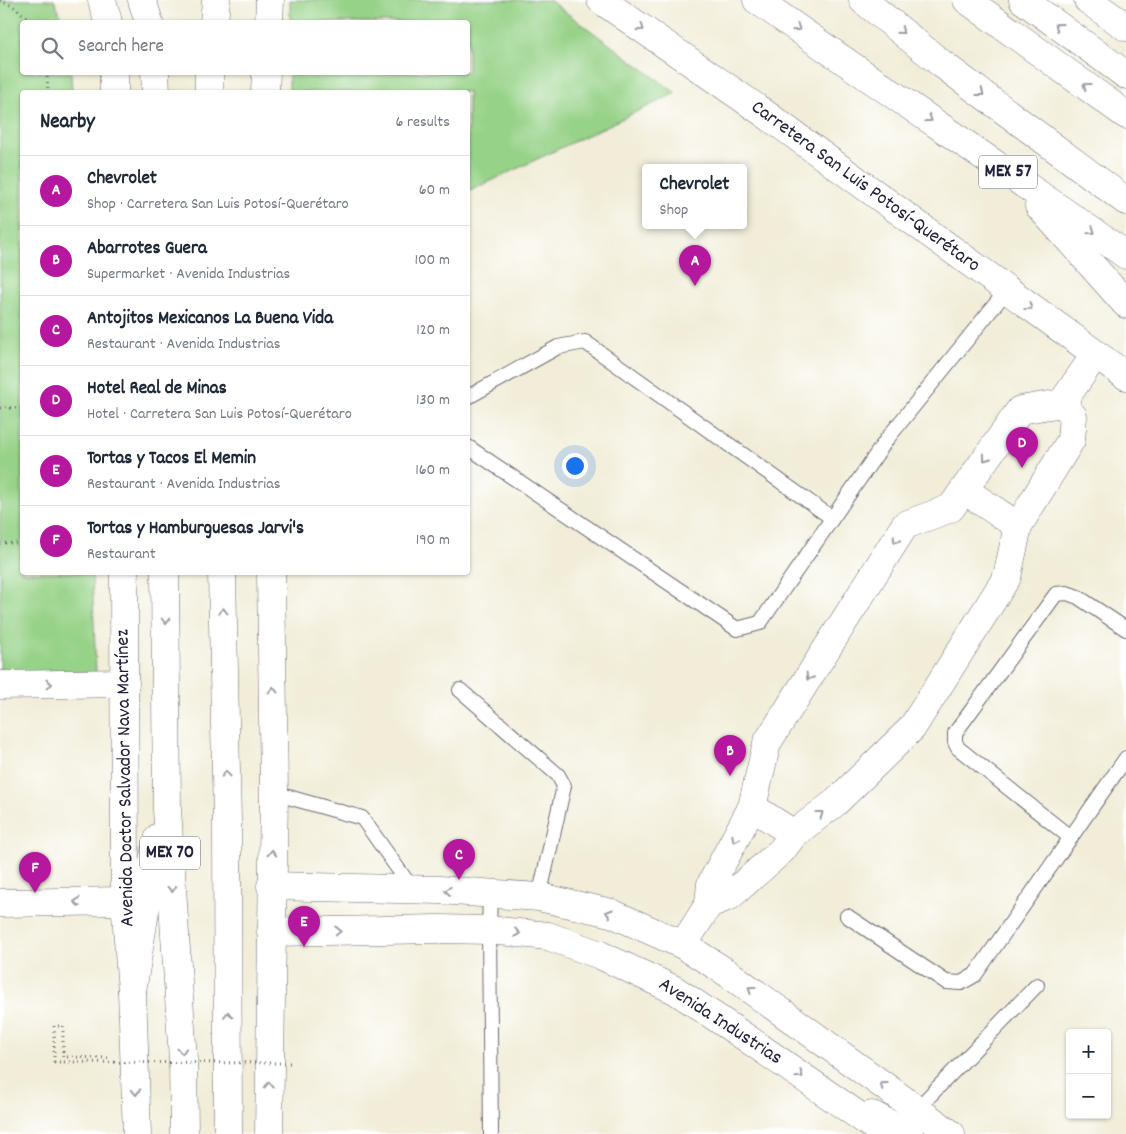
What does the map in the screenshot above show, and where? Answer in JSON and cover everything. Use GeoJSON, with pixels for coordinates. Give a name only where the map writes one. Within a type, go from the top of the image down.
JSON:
{"type":"FeatureCollection","features":[{"type":"Feature","properties":{"kind":"main road"},"geometry":{"type":"LineString","coordinates":[[102,0],[107,20]]}},
{"type":"Feature","properties":{"kind":"main road"},"geometry":{"type":"LineString","coordinates":[[142,0],[148,20]]}},
{"type":"Feature","properties":{"kind":"main road"},"geometry":{"type":"LineString","coordinates":[[214,20],[216,0]]}},
{"type":"Feature","properties":{"kind":"main road"},"geometry":{"type":"LineString","coordinates":[[269,20],[270,0]]}},
{"type":"Feature","properties":{"kind":"main road","name":"Carretera San Luis Potosí-Querétaro"},"geometry":{"type":"LineString","coordinates":[[601,0],[764,113],[1126,376]]}},
{"type":"Feature","properties":{"kind":"main road","name":"MEX 57"},"geometry":{"type":"LineString","coordinates":[[757,0],[888,92],[1010,173],[1126,254]]}},
{"type":"Feature","properties":{"kind":"main road"},"geometry":{"type":"LineString","coordinates":[[863,0],[942,64],[1126,201]]}},
{"type":"Feature","properties":{"kind":"main road"},"geometry":{"type":"LineString","coordinates":[[967,0],[1126,115]]}},
{"type":"Feature","properties":{"kind":"main road"},"geometry":{"type":"LineString","coordinates":[[1023,0],[1126,75]]}},
{"type":"Feature","properties":{"kind":"main road"},"geometry":{"type":"LineString","coordinates":[[1097,3],[1126,27]]}},
{"type":"Feature","properties":{"kind":"main road"},"geometry":{"type":"LineString","coordinates":[[105,75],[105,90]]}},
{"type":"Feature","properties":{"kind":"main road"},"geometry":{"type":"LineString","coordinates":[[114,75],[114,90]]}},
{"type":"Feature","properties":{"kind":"main road"},"geometry":{"type":"LineString","coordinates":[[155,75],[156,90]]}},
{"type":"Feature","properties":{"kind":"main road"},"geometry":{"type":"LineString","coordinates":[[209,75],[209,90]]}},
{"type":"Feature","properties":{"kind":"main road"},"geometry":{"type":"LineString","coordinates":[[265,90],[266,75]]}},
{"type":"Feature","properties":{"kind":"main road"},"geometry":{"type":"LineString","coordinates":[[1010,173],[1126,304]]}},
{"type":"Feature","properties":{"kind":"main road"},"geometry":{"type":"LineString","coordinates":[[683,945],[709,904],[711,884],[752,806],[767,743],[905,525],[951,508],[1020,410],[1062,403],[1095,355]]}},
{"type":"Feature","properties":{"kind":"main road"},"geometry":{"type":"LineString","coordinates":[[709,904],[730,896],[782,850],[794,834],[836,802],[912,728],[1006,577],[1018,526],[1071,440],[1073,416],[1062,403]]}},
{"type":"Feature","properties":{"kind":"main road"},"geometry":{"type":"LineString","coordinates":[[964,490],[1018,526]]}},
{"type":"Feature","properties":{"kind":"main road"},"geometry":{"type":"LineString","coordinates":[[0,685],[125,671],[110,575]]}},
{"type":"Feature","properties":{"kind":"main road","name":"Avenida Doctor Salvador Nava Martínez"},"geometry":{"type":"LineString","coordinates":[[124,575],[126,901],[132,991],[137,1134]]}},
{"type":"Feature","properties":{"kind":"main road","name":"Avenida Doctor Salvador Nava Martínez"},"geometry":{"type":"LineString","coordinates":[[166,575],[167,809],[183,1060],[184,1134]]}},
{"type":"Feature","properties":{"kind":"main road","name":"MEX 70"},"geometry":{"type":"LineString","coordinates":[[222,575],[228,822],[228,1134]]}},
{"type":"Feature","properties":{"kind":"main road"},"geometry":{"type":"LineString","coordinates":[[269,1134],[274,793],[271,575]]}},
{"type":"Feature","properties":{"kind":"main road"},"geometry":{"type":"LineString","coordinates":[[752,806],[794,834]]}},
{"type":"Feature","properties":{"kind":"main road"},"geometry":{"type":"LineString","coordinates":[[132,991],[154,856],[167,809]]}},
{"type":"Feature","properties":{"kind":"main road","name":"Avenida Industrias"},"geometry":{"type":"LineString","coordinates":[[272,886],[490,893],[539,897],[611,913],[683,945],[726,972],[928,1128]]}},
{"type":"Feature","properties":{"kind":"main road"},"geometry":{"type":"LineString","coordinates":[[0,903],[126,901]]}},
{"type":"Feature","properties":{"kind":"main road","name":"Avenida Industrias"},"geometry":{"type":"LineString","coordinates":[[272,932],[439,929],[489,930],[548,936],[600,955],[675,990],[885,1134]]}},
{"type":"Feature","properties":{"kind":"main road"},"geometry":{"type":"LineString","coordinates":[[842,1104],[928,1128]]}},
{"type":"Feature","properties":{"kind":"lane"},"geometry":{"type":"LineString","coordinates":[[470,448],[737,629],[760,623],[887,439],[1007,290]]}},
{"type":"Feature","properties":{"kind":"lane"},"geometry":{"type":"LineString","coordinates":[[470,396],[558,347],[585,342],[832,518]]}},
{"type":"Feature","properties":{"kind":"lane"},"geometry":{"type":"LineString","coordinates":[[1071,838],[958,748],[955,742],[955,733],[1056,594],[1067,593],[1078,597],[1126,629]]}},
{"type":"Feature","properties":{"kind":"lane"},"geometry":{"type":"LineString","coordinates":[[460,690],[558,775],[564,786],[539,897]]}},
{"type":"Feature","properties":{"kind":"lane"},"geometry":{"type":"LineString","coordinates":[[847,916],[946,982],[961,982],[975,975],[1126,758]]}},
{"type":"Feature","properties":{"kind":"lane"},"geometry":{"type":"LineString","coordinates":[[274,793],[362,818],[413,890]]}},
{"type":"Feature","properties":{"kind":"lane"},"geometry":{"type":"LineString","coordinates":[[490,893],[490,1134]]}},
{"type":"Feature","properties":{"kind":"lane"},"geometry":{"type":"LineString","coordinates":[[928,1128],[1037,985]]}},
{"type":"Feature","properties":{"kind":"path"},"geometry":{"type":"LineString","coordinates":[[0,1],[13,6],[30,20]]}},
{"type":"Feature","properties":{"kind":"path"},"geometry":{"type":"LineString","coordinates":[[47,75],[48,90]]}},
{"type":"Feature","properties":{"kind":"path"},"geometry":{"type":"LineString","coordinates":[[0,408],[20,408]]}},
{"type":"Feature","properties":{"kind":"path"},"geometry":{"type":"LineString","coordinates":[[0,543],[20,543]]}},
{"type":"Feature","properties":{"kind":"path"},"geometry":{"type":"LineString","coordinates":[[135,1058],[64,1057],[64,1026],[54,1026],[54,1062],[293,1063]]}},
{"type":"Feature","properties":{"kind":"green space"},"geometry":{"type":"Polygon","coordinates":[[[0,0],[54,0],[62,20],[20,20],[20,75],[71,75],[72,90],[20,90],[20,575],[92,575],[96,673],[0,672],[0,0]]]}},
{"type":"Feature","properties":{"kind":"green space"},"geometry":{"type":"Polygon","coordinates":[[[290,0],[549,0],[676,93],[470,191],[470,90],[289,90],[289,75],[470,75],[470,20],[290,20],[290,0]]]}},
{"type":"Feature","properties":{"kind":"place","name":"Chevrolet"},"geometry":{"type":"Point","coordinates":[695,286]}},
{"type":"Feature","properties":{"kind":"place","name":"Hotel Real de Minas"},"geometry":{"type":"Point","coordinates":[1022,468]}},
{"type":"Feature","properties":{"kind":"place","name":"Abarrotes Guera"},"geometry":{"type":"Point","coordinates":[730,776]}},
{"type":"Feature","properties":{"kind":"place","name":"Antojitos Mexicanos La Buena Vida"},"geometry":{"type":"Point","coordinates":[459,880]}},
{"type":"Feature","properties":{"kind":"place","name":"Tortas y Hamburguesas Jarvi's"},"geometry":{"type":"Point","coordinates":[35,893]}},
{"type":"Feature","properties":{"kind":"place","name":"Tortas y Tacos El Memin"},"geometry":{"type":"Point","coordinates":[304,947]}}]}
